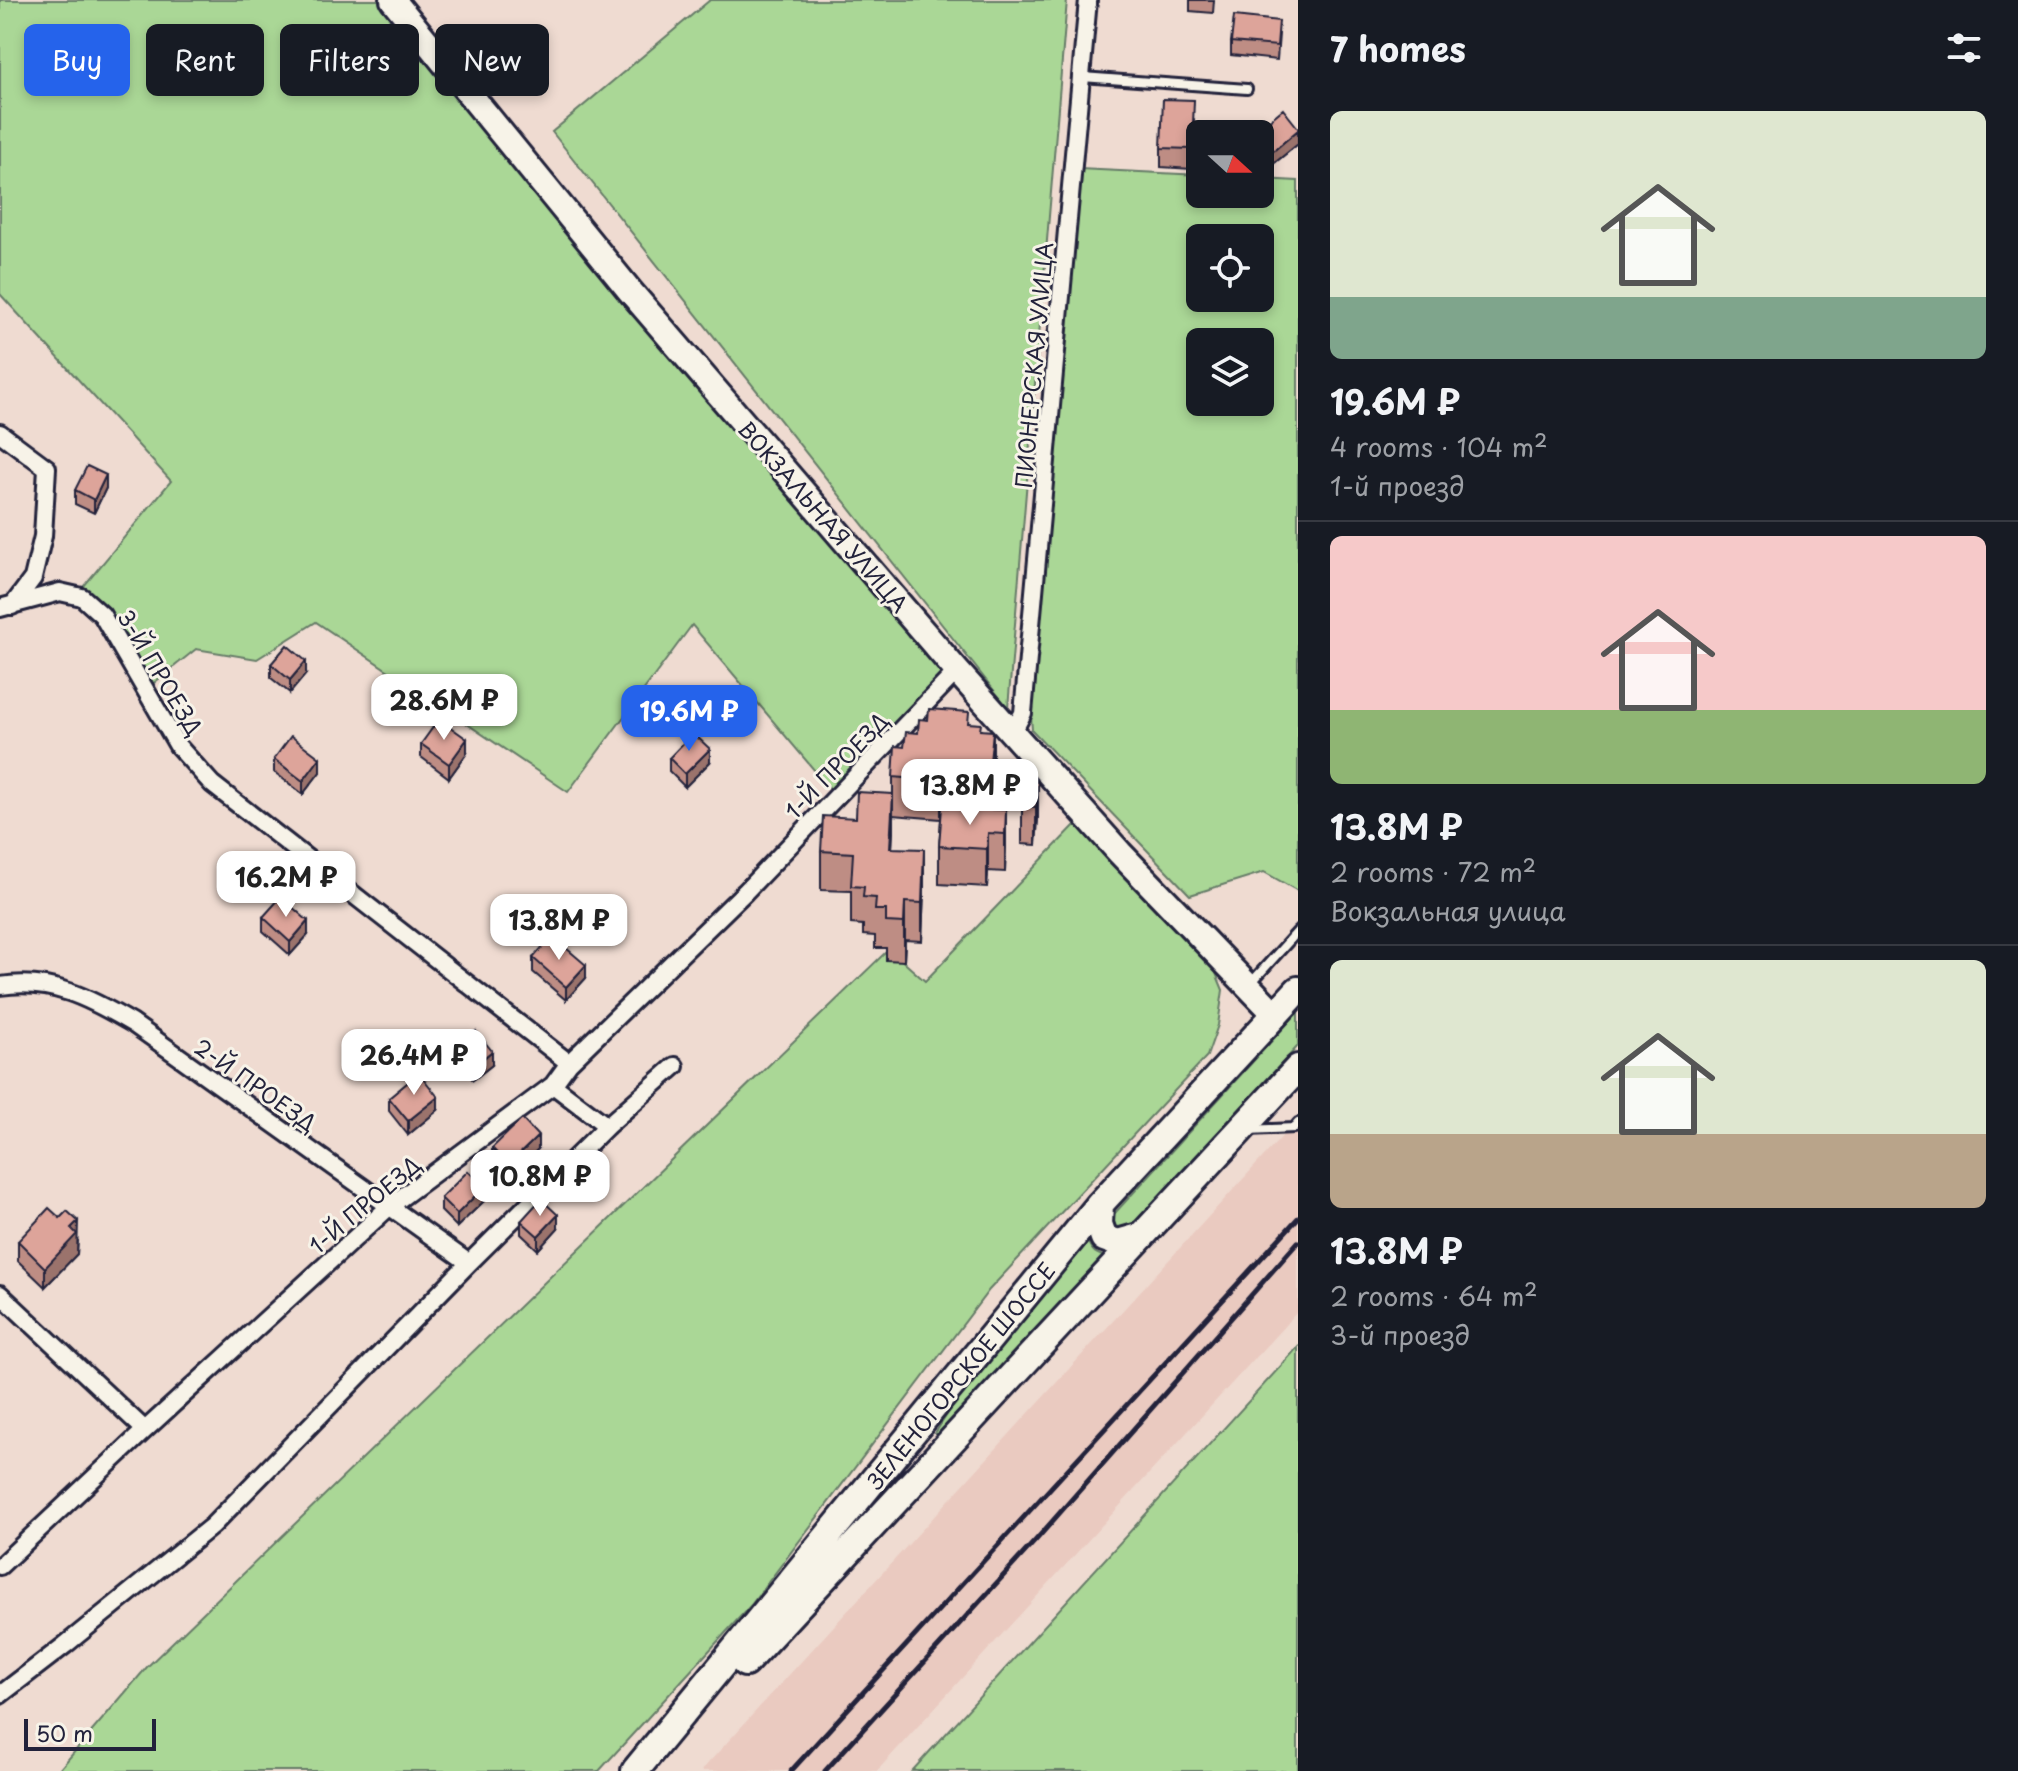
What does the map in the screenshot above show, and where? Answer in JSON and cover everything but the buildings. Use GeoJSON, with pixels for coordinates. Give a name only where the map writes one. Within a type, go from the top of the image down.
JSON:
{"type":"FeatureCollection","features":[{"type":"Feature","properties":{"kind":"main road","name":"ЗЕЛЕНОГОРСКОЕ ШОССЕ"},"geometry":{"type":"LineString","coordinates":[[635,1771],[1100,1204],[1298,990]]}},
{"type":"Feature","properties":{"kind":"main road","name":"ЗЕЛЕНОГОРСКОЕ ШОССЕ"},"geometry":{"type":"LineString","coordinates":[[644,1771],[1298,1068]]}},
{"type":"Feature","properties":{"kind":"main road"},"geometry":{"type":"LineString","coordinates":[[1100,1204],[1099,1224],[1104,1238],[1118,1243],[1139,1237]]}},
{"type":"Feature","properties":{"kind":"street","name":"ВОКЗАЛЬНАЯ УЛИЦА"},"geometry":{"type":"LineString","coordinates":[[393,0],[630,291],[957,671],[1120,853],[1275,1014]]}},
{"type":"Feature","properties":{"kind":"street","name":"ПИОНЕРСКАЯ УЛИЦА"},"geometry":{"type":"LineString","coordinates":[[1013,732],[1023,713],[1088,0]]}},
{"type":"Feature","properties":{"kind":"street"},"geometry":{"type":"LineString","coordinates":[[0,433],[47,468],[43,536],[33,578],[6,607]]}},
{"type":"Feature","properties":{"kind":"street","name":"3-Й ПРОЕЗД"},"geometry":{"type":"LineString","coordinates":[[6,607],[60,592],[82,597],[102,615],[178,746],[212,784],[569,1063]]}},
{"type":"Feature","properties":{"kind":"street","name":"1-Й ПРОЕЗД"},"geometry":{"type":"LineString","coordinates":[[0,1566],[390,1206],[553,1085],[569,1063],[745,892],[957,671]]}},
{"type":"Feature","properties":{"kind":"street","name":"2-Й ПРОЕЗД"},"geometry":{"type":"LineString","coordinates":[[0,986],[15,984],[60,988],[95,1001],[132,1023],[469,1263]]}},
{"type":"Feature","properties":{"kind":"street"},"geometry":{"type":"LineString","coordinates":[[0,1695],[212,1526],[469,1263],[607,1126],[675,1066]]}},
{"type":"Feature","properties":{"kind":"street"},"geometry":{"type":"LineString","coordinates":[[553,1085],[607,1126]]}},
{"type":"Feature","properties":{"kind":"street"},"geometry":{"type":"LineString","coordinates":[[0,1294],[145,1430]]}},
{"type":"Feature","properties":{"kind":"lane"},"geometry":{"type":"LineString","coordinates":[[1082,77],[1247,89]]}},
{"type":"Feature","properties":{"kind":"lane"},"geometry":{"type":"LineString","coordinates":[[1249,985],[1298,931]]}},
{"type":"Feature","properties":{"kind":"lane"},"geometry":{"type":"LineString","coordinates":[[1240,1131],[1294,1128],[1298,1123]]}},
{"type":"Feature","properties":{"kind":"shaded area"},"geometry":{"type":"Polygon","coordinates":[[[1298,1119],[1298,1311],[877,1771],[701,1771],[1298,1119]]]}},
{"type":"Feature","properties":{"kind":"green space"},"geometry":{"type":"Polygon","coordinates":[[[0,0],[386,0],[406,24],[280,24],[280,96],[419,96],[419,40],[435,59],[435,96],[466,96],[944,672],[831,790],[692,625],[568,792],[316,622],[257,659],[196,649],[150,686],[83,587],[171,481],[0,294],[0,0]]]}},
{"type":"Feature","properties":{"kind":"green space"},"geometry":{"type":"Polygon","coordinates":[[[710,0],[1067,0],[1008,708],[552,132],[710,0]]]}},
{"type":"Feature","properties":{"kind":"green space"},"geometry":{"type":"Polygon","coordinates":[[[1079,169],[1186,174],[1186,208],[1274,208],[1274,180],[1298,181],[1298,891],[1264,872],[1190,895],[1032,730],[1030,701],[1079,169]]]}},
{"type":"Feature","properties":{"kind":"green space"},"geometry":{"type":"Polygon","coordinates":[[[1077,823],[1211,961],[1223,990],[1218,1025],[1207,1056],[989,1290],[751,1605],[599,1771],[58,1771],[147,1667],[889,949],[925,981],[1077,823]]]}},
{"type":"Feature","properties":{"kind":"green space"},"geometry":{"type":"Polygon","coordinates":[[[1298,1012],[1298,1046],[1131,1227],[1123,1231],[1116,1229],[1112,1223],[1114,1214],[1298,1012]]]}},
{"type":"Feature","properties":{"kind":"green space"},"geometry":{"type":"Polygon","coordinates":[[[1088,1242],[1095,1252],[1106,1257],[940,1437],[935,1433],[973,1375],[1088,1242]]]}},
{"type":"Feature","properties":{"kind":"green space"},"geometry":{"type":"Polygon","coordinates":[[[1298,1347],[1298,1771],[912,1771],[1298,1347]]]}},
{"type":"Feature","properties":{"kind":"railway"},"geometry":{"type":"LineString","coordinates":[[791,1771],[1298,1218]]}},
{"type":"Feature","properties":{"kind":"railway"},"geometry":{"type":"LineString","coordinates":[[825,1771],[1035,1541],[1298,1242]]}}]}
